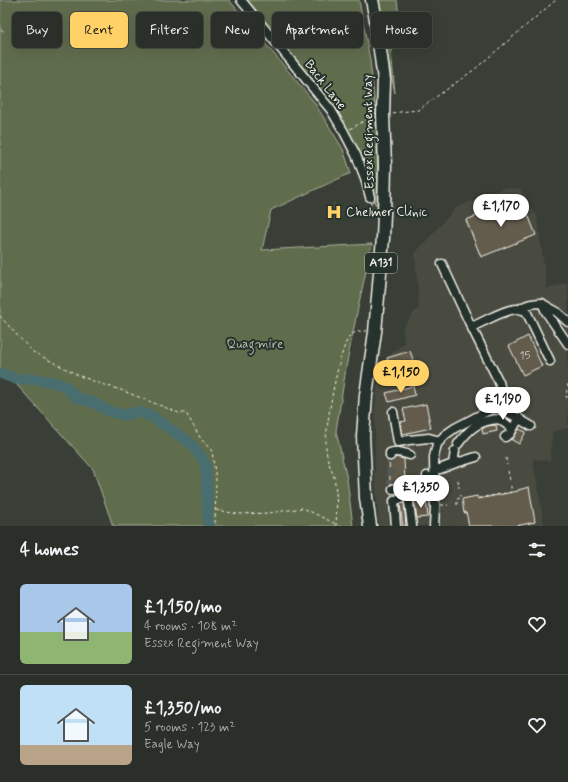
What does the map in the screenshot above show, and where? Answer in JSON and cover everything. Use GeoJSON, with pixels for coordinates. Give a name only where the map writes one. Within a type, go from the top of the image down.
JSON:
{"type":"FeatureCollection","features":[{"type":"Feature","properties":{"kind":"highway","name":"Essex Regiment Way"},"geometry":{"type":"LineString","coordinates":[[370,526],[363,436],[366,395],[375,332],[384,214],[385,165],[383,115],[384,80],[372,0]]}},
{"type":"Feature","properties":{"kind":"street","name":"Back Lane"},"geometry":{"type":"LineString","coordinates":[[241,0],[331,110],[356,155],[365,178],[370,197]]}},
{"type":"Feature","properties":{"kind":"street"},"geometry":{"type":"LineString","coordinates":[[434,526],[434,457],[437,444],[445,435],[455,428],[497,406],[501,398],[502,390],[442,264]]}},
{"type":"Feature","properties":{"kind":"street"},"geometry":{"type":"LineString","coordinates":[[520,309],[534,303],[542,303],[557,312],[568,322]]}},
{"type":"Feature","properties":{"kind":"street"},"geometry":{"type":"LineString","coordinates":[[542,304],[568,344]]}},
{"type":"Feature","properties":{"kind":"street"},"geometry":{"type":"LineString","coordinates":[[471,326],[515,309],[526,311],[550,360]]}},
{"type":"Feature","properties":{"kind":"street"},"geometry":{"type":"LineString","coordinates":[[497,406],[531,426]]}},
{"type":"Feature","properties":{"kind":"street"},"geometry":{"type":"LineString","coordinates":[[393,412],[398,442],[429,438],[440,441]]}},
{"type":"Feature","properties":{"kind":"street"},"geometry":{"type":"LineString","coordinates":[[505,437],[510,434],[519,418]]}},
{"type":"Feature","properties":{"kind":"street"},"geometry":{"type":"LineString","coordinates":[[453,464],[456,448],[468,432],[480,423],[499,419],[513,429]]}},
{"type":"Feature","properties":{"kind":"street"},"geometry":{"type":"LineString","coordinates":[[390,456],[391,452],[401,452],[410,455]]}},
{"type":"Feature","properties":{"kind":"street"},"geometry":{"type":"LineString","coordinates":[[435,469],[440,469],[476,457]]}},
{"type":"Feature","properties":{"kind":"street"},"geometry":{"type":"LineString","coordinates":[[396,526],[394,501],[410,491],[427,486],[427,476]]}},
{"type":"Feature","properties":{"kind":"street"},"geometry":{"type":"LineString","coordinates":[[392,486],[396,493],[407,491],[435,492]]}},
{"type":"Feature","properties":{"kind":"street"},"geometry":{"type":"LineString","coordinates":[[410,491],[412,526]]}},
{"type":"Feature","properties":{"kind":"path"},"geometry":{"type":"LineString","coordinates":[[344,132],[371,117],[418,110],[475,69],[556,0]]}},
{"type":"Feature","properties":{"kind":"path"},"geometry":{"type":"LineString","coordinates":[[0,316],[33,352],[80,376],[186,414],[201,439],[212,451],[216,480],[215,526]]}},
{"type":"Feature","properties":{"kind":"path"},"geometry":{"type":"LineString","coordinates":[[216,510],[238,514],[269,513],[303,508],[336,525],[334,476],[328,462],[326,444],[335,382],[346,342],[350,336],[360,331],[375,332]]}},
{"type":"Feature","properties":{"kind":"path"},"geometry":{"type":"LineString","coordinates":[[568,384],[566,397],[568,397]]}},
{"type":"Feature","properties":{"kind":"path"},"geometry":{"type":"LineString","coordinates":[[506,458],[507,465]]}},
{"type":"Feature","properties":{"kind":"path"},"geometry":{"type":"LineString","coordinates":[[508,471],[510,480]]}},
{"type":"Feature","properties":{"kind":"path"},"geometry":{"type":"LineString","coordinates":[[458,480],[459,488]]}},
{"type":"Feature","properties":{"kind":"path"},"geometry":{"type":"LineString","coordinates":[[479,498],[512,492],[510,486]]}},
{"type":"Feature","properties":{"kind":"path"},"geometry":{"type":"LineString","coordinates":[[457,505],[457,499],[461,498],[460,495]]}},
{"type":"Feature","properties":{"kind":"path"},"geometry":{"type":"LineString","coordinates":[[439,505],[448,505]]}},
{"type":"Feature","properties":{"kind":"shaded area"},"geometry":{"type":"Polygon","coordinates":[[[503,188],[520,189],[537,217],[547,289],[568,283],[568,428],[552,432],[550,461],[533,459],[544,525],[379,526],[375,477],[375,408],[380,363],[404,343],[403,327],[419,307],[415,253],[456,208],[503,188]]]}},
{"type":"Feature","properties":{"kind":"shaded area","name":"Chelmer Clinic"},"geometry":{"type":"Polygon","coordinates":[[[334,203],[342,215],[335,221],[326,208],[334,203]]]}},
{"type":"Feature","properties":{"kind":"green space","name":"Quagmire"},"geometry":{"type":"Polygon","coordinates":[[[0,0],[229,0],[239,12],[211,12],[211,48],[264,48],[264,42],[314,102],[343,149],[351,173],[271,210],[262,250],[372,244],[347,362],[336,431],[347,479],[353,526],[113,526],[93,469],[16,384],[0,376],[0,30],[4,31],[0,29],[0,0]]]}},
{"type":"Feature","properties":{"kind":"green space"},"geometry":{"type":"Polygon","coordinates":[[[246,0],[359,0],[361,12],[272,12],[272,30],[264,20],[264,12],[257,12],[246,0]]]}},
{"type":"Feature","properties":{"kind":"green space"},"geometry":{"type":"Polygon","coordinates":[[[375,0],[397,0],[398,12],[378,12],[375,0]]]}},
{"type":"Feature","properties":{"kind":"green space"},"geometry":{"type":"Polygon","coordinates":[[[363,22],[370,60],[377,125],[378,204],[375,204],[368,179],[356,147],[338,112],[287,48],[363,48],[363,22]]]}},
{"type":"Feature","properties":{"kind":"green space"},"geometry":{"type":"Polygon","coordinates":[[[385,48],[392,48],[395,93],[385,48]]]}},
{"type":"Feature","properties":{"kind":"building"},"geometry":{"type":"Polygon","coordinates":[[[522,199],[536,235],[481,257],[466,220],[522,199]]]}},
{"type":"Feature","properties":{"kind":"building"},"geometry":{"type":"Polygon","coordinates":[[[528,336],[542,366],[523,375],[509,346],[528,336]]]}},
{"type":"Feature","properties":{"kind":"building"},"geometry":{"type":"Polygon","coordinates":[[[410,351],[414,362],[391,369],[387,358],[410,351]]]}},
{"type":"Feature","properties":{"kind":"building"},"geometry":{"type":"Polygon","coordinates":[[[413,386],[415,395],[389,402],[386,393],[413,386]]]}},
{"type":"Feature","properties":{"kind":"building"},"geometry":{"type":"Polygon","coordinates":[[[426,404],[431,428],[403,434],[400,422],[406,421],[403,409],[426,404]]]}},
{"type":"Feature","properties":{"kind":"building"},"geometry":{"type":"Polygon","coordinates":[[[496,425],[497,431],[483,434],[482,429],[487,426],[496,425]]]}},
{"type":"Feature","properties":{"kind":"building"},"geometry":{"type":"Polygon","coordinates":[[[519,429],[526,432],[519,444],[512,440],[519,429]]]}},
{"type":"Feature","properties":{"kind":"building"},"geometry":{"type":"Polygon","coordinates":[[[395,457],[404,459],[405,482],[392,484],[390,483],[389,461],[393,461],[395,457]]]}},
{"type":"Feature","properties":{"kind":"building"},"geometry":{"type":"Polygon","coordinates":[[[529,487],[535,522],[516,526],[469,526],[466,512],[464,513],[462,499],[477,496],[478,499],[518,491],[529,487]]]}},
{"type":"Feature","properties":{"kind":"building"},"geometry":{"type":"Polygon","coordinates":[[[426,499],[428,517],[417,518],[414,501],[426,499]]]}},
{"type":"Feature","properties":{"kind":"building"},"geometry":{"type":"Polygon","coordinates":[[[404,503],[406,526],[403,526],[400,504],[404,503]]]}},
{"type":"Feature","properties":{"kind":"waterway"},"geometry":{"type":"LineString","coordinates":[[0,373],[16,379],[32,379],[54,382],[66,387],[77,398],[92,402],[111,412],[123,415],[139,412],[151,416],[190,443],[201,456],[206,466],[208,526]]}},
{"type":"Feature","properties":{"kind":"tunnel"},"geometry":{"type":"LineString","coordinates":[[390,456],[391,483]]}},
{"type":"Feature","properties":{"kind":"place","name":"Chelmer Clinic"},"geometry":{"type":"Point","coordinates":[334,212]}}]}
